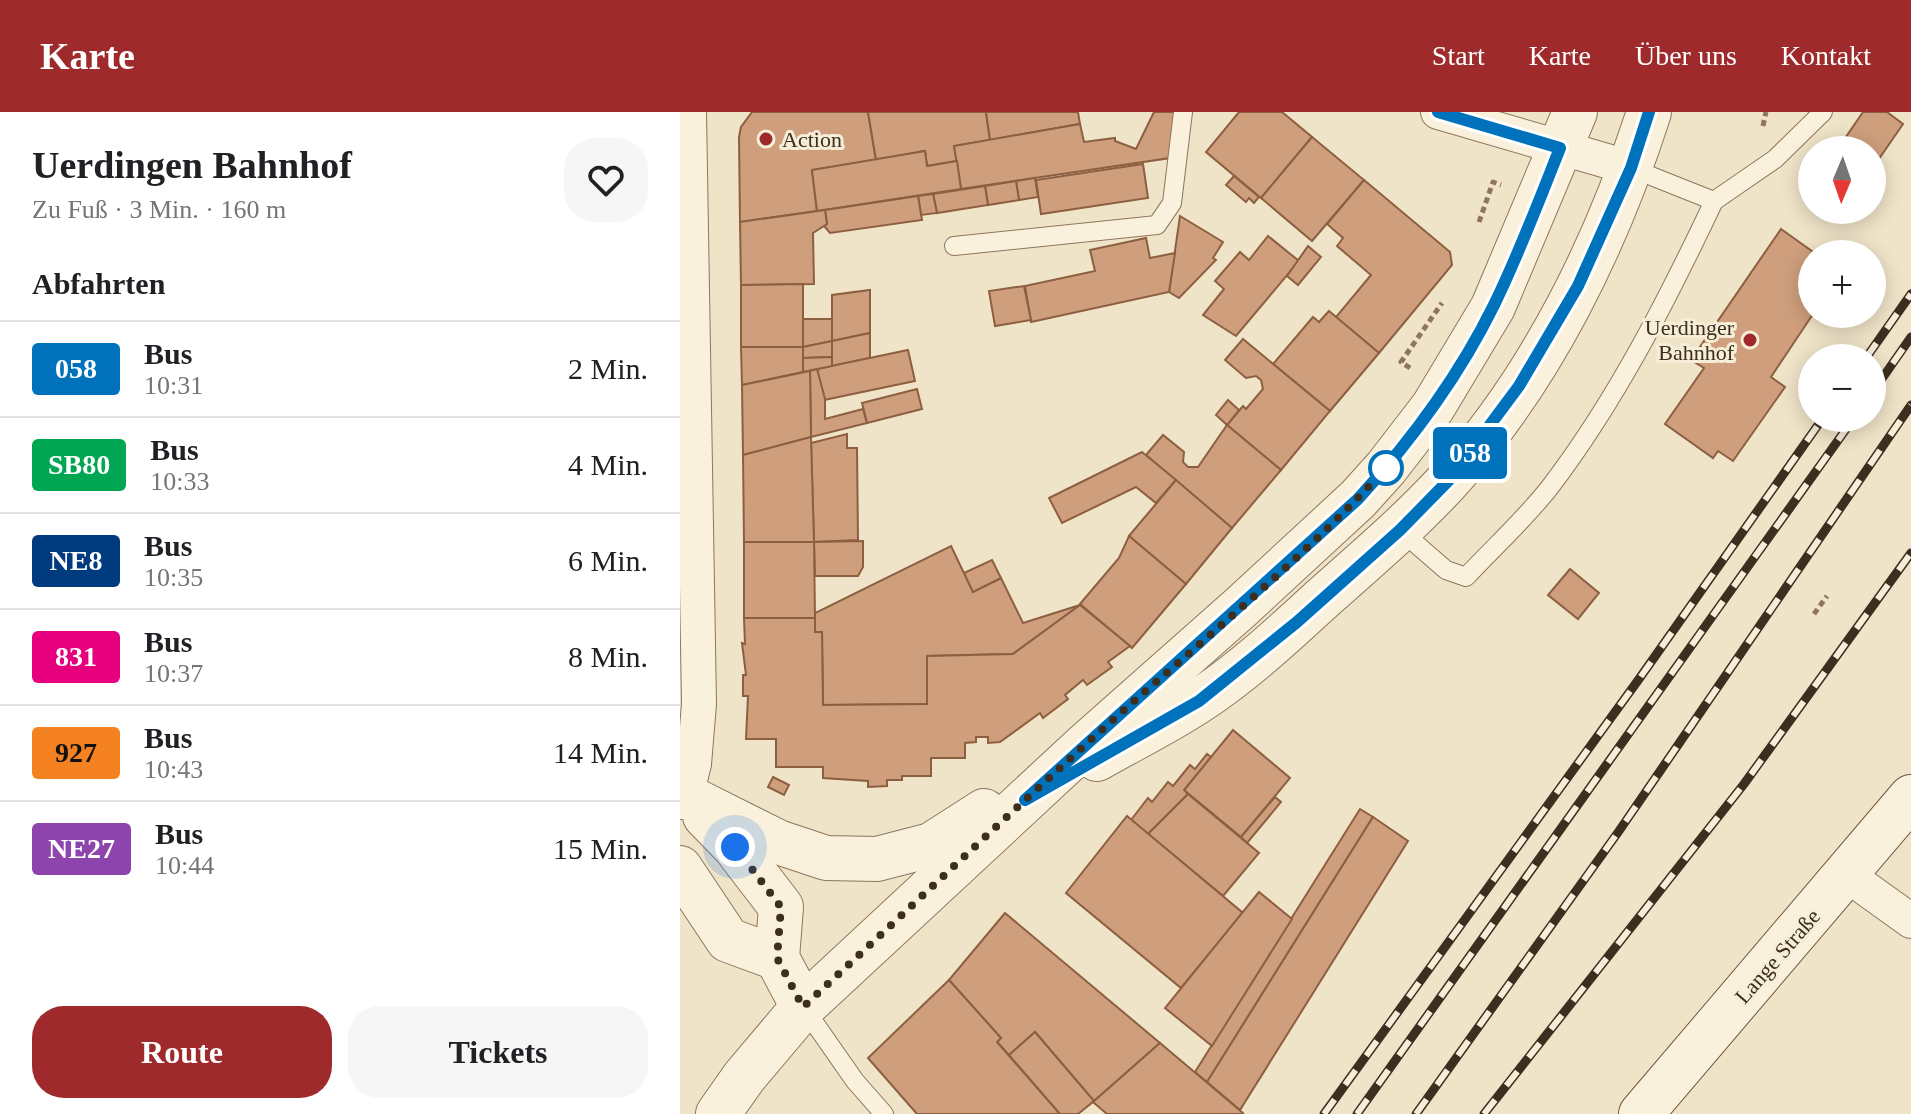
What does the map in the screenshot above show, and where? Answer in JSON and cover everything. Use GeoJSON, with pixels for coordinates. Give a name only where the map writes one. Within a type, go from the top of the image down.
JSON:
{"type":"FeatureCollection","features":[{"type":"Feature","properties":{"kind":"street"},"geometry":{"type":"LineString","coordinates":[[683,796],[694,764],[699,704],[688,487],[689,112]]}},
{"type":"Feature","properties":{"kind":"street"},"geometry":{"type":"LineString","coordinates":[[1438,112],[1567,130],[1631,168]]}},
{"type":"Feature","properties":{"kind":"street"},"geometry":{"type":"LineString","coordinates":[[1025,800],[1199,701],[1297,622],[1400,530],[1449,480],[1519,386],[1578,286],[1631,168],[1649,112]]}},
{"type":"Feature","properties":{"kind":"street"},"geometry":{"type":"LineString","coordinates":[[718,1114],[744,1077],[803,1007],[1025,800],[1358,499],[1386,468],[1433,407],[1493,307],[1567,130]]}},
{"type":"Feature","properties":{"kind":"street"},"geometry":{"type":"LineString","coordinates":[[683,796],[778,842],[826,858],[877,859],[931,845],[1083,747]]}},
{"type":"Feature","properties":{"kind":"street"},"geometry":{"type":"LineString","coordinates":[[683,796],[735,847],[781,907],[777,958],[803,1007]]}},
{"type":"Feature","properties":{"kind":"street","name":"Lange Straße"},"geometry":{"type":"LineString","coordinates":[[1641,1114],[1911,797]]}},
{"type":"Feature","properties":{"kind":"street"},"geometry":{"type":"LineString","coordinates":[[680,868],[728,940],[777,958]]}},
{"type":"Feature","properties":{"kind":"street"},"geometry":{"type":"LineString","coordinates":[[1847,875],[1911,921]]}},
{"type":"Feature","properties":{"kind":"lane"},"geometry":{"type":"LineString","coordinates":[[954,246],[1157,225],[1172,203],[1183,112]]}},
{"type":"Feature","properties":{"kind":"lane"},"geometry":{"type":"LineString","coordinates":[[1400,530],[1446,570],[1466,577],[1548,489],[1600,415],[1656,321],[1714,201],[1775,159],[1823,112]]}},
{"type":"Feature","properties":{"kind":"lane"},"geometry":{"type":"LineString","coordinates":[[1631,168],[1714,201]]}},
{"type":"Feature","properties":{"kind":"lane"},"geometry":{"type":"LineString","coordinates":[[803,1007],[855,1081],[884,1114]]}},
{"type":"Feature","properties":{"kind":"path"},"geometry":{"type":"LineString","coordinates":[[1814,614],[1827,596]]}},
{"type":"Feature","properties":{"kind":"building"},"geometry":{"type":"Polygon","coordinates":[[[752,112],[868,112],[876,160],[812,170],[817,211],[740,222],[739,137],[741,127],[752,112]]]}},
{"type":"Feature","properties":{"kind":"building"},"geometry":{"type":"Polygon","coordinates":[[[868,112],[986,112],[990,140],[954,146],[957,161],[927,166],[925,151],[876,160],[868,112]]]}},
{"type":"Feature","properties":{"kind":"building"},"geometry":{"type":"Polygon","coordinates":[[[986,112],[1078,112],[1080,124],[990,140],[986,112]]]}},
{"type":"Feature","properties":{"kind":"building"},"geometry":{"type":"Polygon","coordinates":[[[1154,112],[1175,112],[1170,158],[961,189],[954,146],[1080,124],[1084,142],[1115,138],[1115,141],[1136,149],[1154,112]]]}},
{"type":"Feature","properties":{"kind":"building"},"geometry":{"type":"Polygon","coordinates":[[[1239,112],[1282,112],[1312,137],[1261,198],[1206,152],[1239,112]]]}},
{"type":"Feature","properties":{"kind":"building"},"geometry":{"type":"Polygon","coordinates":[[[1863,112],[1887,112],[1903,124],[1886,149],[1886,136],[1847,136],[1863,112]]]}},
{"type":"Feature","properties":{"kind":"building"},"geometry":{"type":"Polygon","coordinates":[[[1312,137],[1364,180],[1312,241],[1261,198],[1312,137]]]}},
{"type":"Feature","properties":{"kind":"building"},"geometry":{"type":"Polygon","coordinates":[[[925,151],[927,166],[957,161],[961,189],[817,211],[812,170],[925,151]]]}},
{"type":"Feature","properties":{"kind":"building"},"geometry":{"type":"Polygon","coordinates":[[[1143,164],[1148,198],[1041,214],[1036,180],[1143,164]]]}},
{"type":"Feature","properties":{"kind":"building"},"geometry":{"type":"Polygon","coordinates":[[[1234,176],[1259,197],[1254,203],[1249,198],[1246,202],[1226,185],[1234,176]]]}},
{"type":"Feature","properties":{"kind":"building"},"geometry":{"type":"Polygon","coordinates":[[[1035,178],[1038,197],[1019,200],[1016,181],[1035,178]]]}},
{"type":"Feature","properties":{"kind":"building"},"geometry":{"type":"Polygon","coordinates":[[[1364,180],[1450,252],[1452,265],[1379,353],[1336,317],[1371,275],[1337,246],[1343,238],[1327,224],[1364,180]]]}},
{"type":"Feature","properties":{"kind":"building"},"geometry":{"type":"Polygon","coordinates":[[[1016,181],[1019,200],[988,205],[985,186],[1016,181]]]}},
{"type":"Feature","properties":{"kind":"building"},"geometry":{"type":"Polygon","coordinates":[[[985,186],[988,205],[937,213],[933,194],[985,186]]]}},
{"type":"Feature","properties":{"kind":"building"},"geometry":{"type":"Polygon","coordinates":[[[933,194],[937,213],[921,215],[918,196],[933,194]]]}},
{"type":"Feature","properties":{"kind":"building"},"geometry":{"type":"Polygon","coordinates":[[[918,196],[922,220],[830,233],[824,226],[827,224],[825,210],[918,196]]]}},
{"type":"Feature","properties":{"kind":"building"},"geometry":{"type":"Polygon","coordinates":[[[825,210],[827,224],[813,233],[814,284],[741,285],[740,222],[825,210]]]}},
{"type":"Feature","properties":{"kind":"building"},"geometry":{"type":"Polygon","coordinates":[[[1180,216],[1223,242],[1213,258],[1216,260],[1179,298],[1169,292],[1180,216]]]}},
{"type":"Feature","properties":{"kind":"building","name":"Uerdinger Bahnhof"},"geometry":{"type":"Polygon","coordinates":[[[1781,229],[1798,241],[1798,328],[1804,328],[1771,377],[1785,387],[1733,461],[1718,451],[1713,458],[1665,424],[1704,368],[1691,360],[1781,229]]]}},
{"type":"Feature","properties":{"kind":"building"},"geometry":{"type":"Polygon","coordinates":[[[1268,236],[1299,261],[1236,336],[1203,315],[1224,289],[1215,281],[1240,252],[1249,260],[1268,236]]]}},
{"type":"Feature","properties":{"kind":"building"},"geometry":{"type":"Polygon","coordinates":[[[1146,238],[1150,258],[1175,253],[1169,292],[1031,322],[1025,286],[1095,271],[1090,250],[1146,238]]]}},
{"type":"Feature","properties":{"kind":"building"},"geometry":{"type":"Polygon","coordinates":[[[1308,246],[1321,257],[1298,285],[1287,276],[1308,246]]]}},
{"type":"Feature","properties":{"kind":"building"},"geometry":{"type":"Polygon","coordinates":[[[803,284],[803,347],[741,347],[741,285],[803,284]]]}},
{"type":"Feature","properties":{"kind":"building"},"geometry":{"type":"Polygon","coordinates":[[[1024,286],[1031,320],[995,326],[989,291],[1024,286]]]}},
{"type":"Feature","properties":{"kind":"building"},"geometry":{"type":"Polygon","coordinates":[[[870,290],[870,333],[832,341],[832,295],[870,290]]]}},
{"type":"Feature","properties":{"kind":"building"},"geometry":{"type":"Polygon","coordinates":[[[1329,311],[1379,353],[1330,411],[1273,364],[1313,317],[1319,322],[1329,311]]]}},
{"type":"Feature","properties":{"kind":"building"},"geometry":{"type":"Polygon","coordinates":[[[803,319],[832,319],[832,341],[803,347],[803,319]]]}},
{"type":"Feature","properties":{"kind":"building"},"geometry":{"type":"Polygon","coordinates":[[[870,333],[870,358],[832,366],[832,341],[870,333]]]}},
{"type":"Feature","properties":{"kind":"building"},"geometry":{"type":"Polygon","coordinates":[[[1243,339],[1330,411],[1281,470],[1227,425],[1263,389],[1261,380],[1256,376],[1246,378],[1225,360],[1243,339]]]}},
{"type":"Feature","properties":{"kind":"building"},"geometry":{"type":"Polygon","coordinates":[[[832,341],[832,357],[803,358],[803,347],[832,341]]]}},
{"type":"Feature","properties":{"kind":"building"},"geometry":{"type":"Polygon","coordinates":[[[741,347],[803,347],[803,372],[742,385],[741,347]]]}},
{"type":"Feature","properties":{"kind":"building"},"geometry":{"type":"Polygon","coordinates":[[[908,350],[915,381],[824,400],[817,369],[908,350]]]}},
{"type":"Feature","properties":{"kind":"building"},"geometry":{"type":"Polygon","coordinates":[[[832,357],[832,366],[803,372],[803,358],[832,357]]]}},
{"type":"Feature","properties":{"kind":"building"},"geometry":{"type":"Polygon","coordinates":[[[817,369],[825,399],[825,419],[863,409],[867,423],[811,437],[810,371],[817,369]]]}},
{"type":"Feature","properties":{"kind":"building"},"geometry":{"type":"Polygon","coordinates":[[[810,371],[811,437],[743,455],[742,385],[810,371]]]}},
{"type":"Feature","properties":{"kind":"building"},"geometry":{"type":"Polygon","coordinates":[[[917,389],[922,409],[867,423],[862,403],[917,389]]]}},
{"type":"Feature","properties":{"kind":"building"},"geometry":{"type":"Polygon","coordinates":[[[1228,400],[1239,410],[1227,425],[1216,415],[1228,400]]]}},
{"type":"Feature","properties":{"kind":"building"},"geometry":{"type":"Polygon","coordinates":[[[1227,425],[1281,470],[1232,528],[1146,455],[1163,435],[1184,452],[1183,462],[1188,467],[1198,467],[1227,425]]]}},
{"type":"Feature","properties":{"kind":"building"},"geometry":{"type":"Polygon","coordinates":[[[847,434],[847,448],[857,448],[858,540],[814,542],[811,443],[847,434]]]}},
{"type":"Feature","properties":{"kind":"building"},"geometry":{"type":"Polygon","coordinates":[[[811,437],[814,542],[744,542],[743,455],[811,437]]]}},
{"type":"Feature","properties":{"kind":"building"},"geometry":{"type":"Polygon","coordinates":[[[1142,452],[1176,480],[1156,503],[1136,487],[1062,523],[1049,498],[1142,452]]]}},
{"type":"Feature","properties":{"kind":"building"},"geometry":{"type":"Polygon","coordinates":[[[1176,480],[1232,528],[1186,584],[1129,536],[1176,480]]]}},
{"type":"Feature","properties":{"kind":"building"},"geometry":{"type":"Polygon","coordinates":[[[1129,536],[1186,584],[1132,648],[1080,604],[1119,558],[1129,536]]]}},
{"type":"Feature","properties":{"kind":"building"},"geometry":{"type":"Polygon","coordinates":[[[863,541],[863,567],[858,576],[815,576],[814,542],[863,541]]]}},
{"type":"Feature","properties":{"kind":"building"},"geometry":{"type":"Polygon","coordinates":[[[744,542],[814,542],[815,618],[744,618],[744,542]]]}},
{"type":"Feature","properties":{"kind":"building"},"geometry":{"type":"Polygon","coordinates":[[[951,546],[973,592],[1001,578],[1023,623],[1080,605],[1013,654],[927,656],[927,704],[823,705],[822,632],[815,632],[815,613],[951,546]]]}},
{"type":"Feature","properties":{"kind":"building"},"geometry":{"type":"Polygon","coordinates":[[[992,560],[1001,578],[973,592],[964,573],[992,560]]]}},
{"type":"Feature","properties":{"kind":"building"},"geometry":{"type":"Polygon","coordinates":[[[1570,569],[1599,593],[1578,619],[1548,595],[1570,569]]]}},
{"type":"Feature","properties":{"kind":"building"},"geometry":{"type":"Polygon","coordinates":[[[1080,605],[1130,646],[1108,662],[1112,667],[1087,685],[1083,680],[1065,695],[1068,699],[1043,718],[1040,713],[1000,742],[988,743],[988,737],[976,737],[976,742],[965,743],[965,758],[931,758],[931,776],[902,776],[902,780],[887,780],[887,786],[868,787],[868,781],[823,778],[823,767],[776,767],[776,739],[746,739],[748,696],[743,696],[743,675],[746,675],[742,643],[745,644],[744,618],[815,618],[815,632],[822,632],[823,705],[927,704],[927,656],[1013,654],[1080,605]]]}},
{"type":"Feature","properties":{"kind":"building"},"geometry":{"type":"Polygon","coordinates":[[[1233,730],[1290,778],[1241,837],[1184,790],[1233,730]]]}},
{"type":"Feature","properties":{"kind":"building"},"geometry":{"type":"Polygon","coordinates":[[[1207,754],[1211,757],[1184,790],[1188,794],[1148,834],[1131,820],[1148,798],[1152,802],[1168,782],[1173,786],[1190,765],[1195,769],[1207,754]]]}},
{"type":"Feature","properties":{"kind":"building"},"geometry":{"type":"Polygon","coordinates":[[[773,777],[789,785],[784,795],[768,787],[773,777]]]}},
{"type":"Feature","properties":{"kind":"building"},"geometry":{"type":"Polygon","coordinates":[[[1188,794],[1259,853],[1223,896],[1148,834],[1188,794]]]}},
{"type":"Feature","properties":{"kind":"building"},"geometry":{"type":"Polygon","coordinates":[[[1275,797],[1281,802],[1247,843],[1241,837],[1275,797]]]}},
{"type":"Feature","properties":{"kind":"building"},"geometry":{"type":"Polygon","coordinates":[[[1360,809],[1373,817],[1207,1082],[1195,1072],[1360,809]]]}},
{"type":"Feature","properties":{"kind":"building"},"geometry":{"type":"Polygon","coordinates":[[[1127,816],[1243,913],[1181,988],[1066,893],[1127,816]]]}},
{"type":"Feature","properties":{"kind":"building"},"geometry":{"type":"Polygon","coordinates":[[[1373,817],[1408,841],[1240,1110],[1207,1082],[1373,817]]]}},
{"type":"Feature","properties":{"kind":"building"},"geometry":{"type":"Polygon","coordinates":[[[1259,892],[1292,919],[1212,1046],[1165,1008],[1259,892]]]}},
{"type":"Feature","properties":{"kind":"building"},"geometry":{"type":"Polygon","coordinates":[[[1005,913],[1160,1043],[1094,1101],[1035,1032],[1009,1055],[997,1042],[1001,1038],[949,980],[1005,913]]]}},
{"type":"Feature","properties":{"kind":"building"},"geometry":{"type":"Polygon","coordinates":[[[949,980],[1001,1038],[997,1042],[1060,1114],[917,1114],[868,1058],[949,980]]]}},
{"type":"Feature","properties":{"kind":"building"},"geometry":{"type":"Polygon","coordinates":[[[1035,1032],[1094,1101],[1078,1114],[1060,1114],[1009,1055],[1035,1032]]]}},
{"type":"Feature","properties":{"kind":"building"},"geometry":{"type":"Polygon","coordinates":[[[1160,1043],[1243,1113],[1107,1114],[1093,1102],[1160,1043]]]}},
{"type":"Feature","properties":{"kind":"railway"},"geometry":{"type":"LineString","coordinates":[[1876,344],[1911,294]]}},
{"type":"Feature","properties":{"kind":"railway"},"geometry":{"type":"LineString","coordinates":[[1886,373],[1911,337]]}},
{"type":"Feature","properties":{"kind":"railway"},"geometry":{"type":"LineString","coordinates":[[1416,1114],[1619,831],[1911,405]]}},
{"type":"Feature","properties":{"kind":"railway"},"geometry":{"type":"LineString","coordinates":[[1324,1114],[1639,679],[1813,432]]}},
{"type":"Feature","properties":{"kind":"railway"},"geometry":{"type":"LineString","coordinates":[[1357,1114],[1844,432]]}},
{"type":"Feature","properties":{"kind":"railway"},"geometry":{"type":"LineString","coordinates":[[1484,1114],[1744,784],[1911,553]]}},
{"type":"Feature","properties":{"kind":"bus line","name":"058"},"geometry":{"type":"LineString","coordinates":[[1438,112],[1560,148],[1516,257],[1467,355],[1433,407],[1358,499],[1025,800],[1199,701],[1297,622],[1400,530],[1449,480],[1519,386],[1578,286],[1631,168],[1649,112]]}},
{"type":"Feature","properties":{"kind":"place","name":"Action"},"geometry":{"type":"Point","coordinates":[766,139]}},
{"type":"Feature","properties":{"kind":"place","name":"Uerdinger Bahnhof"},"geometry":{"type":"Point","coordinates":[1750,340]}},
{"type":"Feature","properties":{"kind":"route"},"geometry":{"type":"LineString","coordinates":[[735,847],[781,907],[777,958],[803,1007],[1045,782],[1358,499],[1386,468]]}}]}
